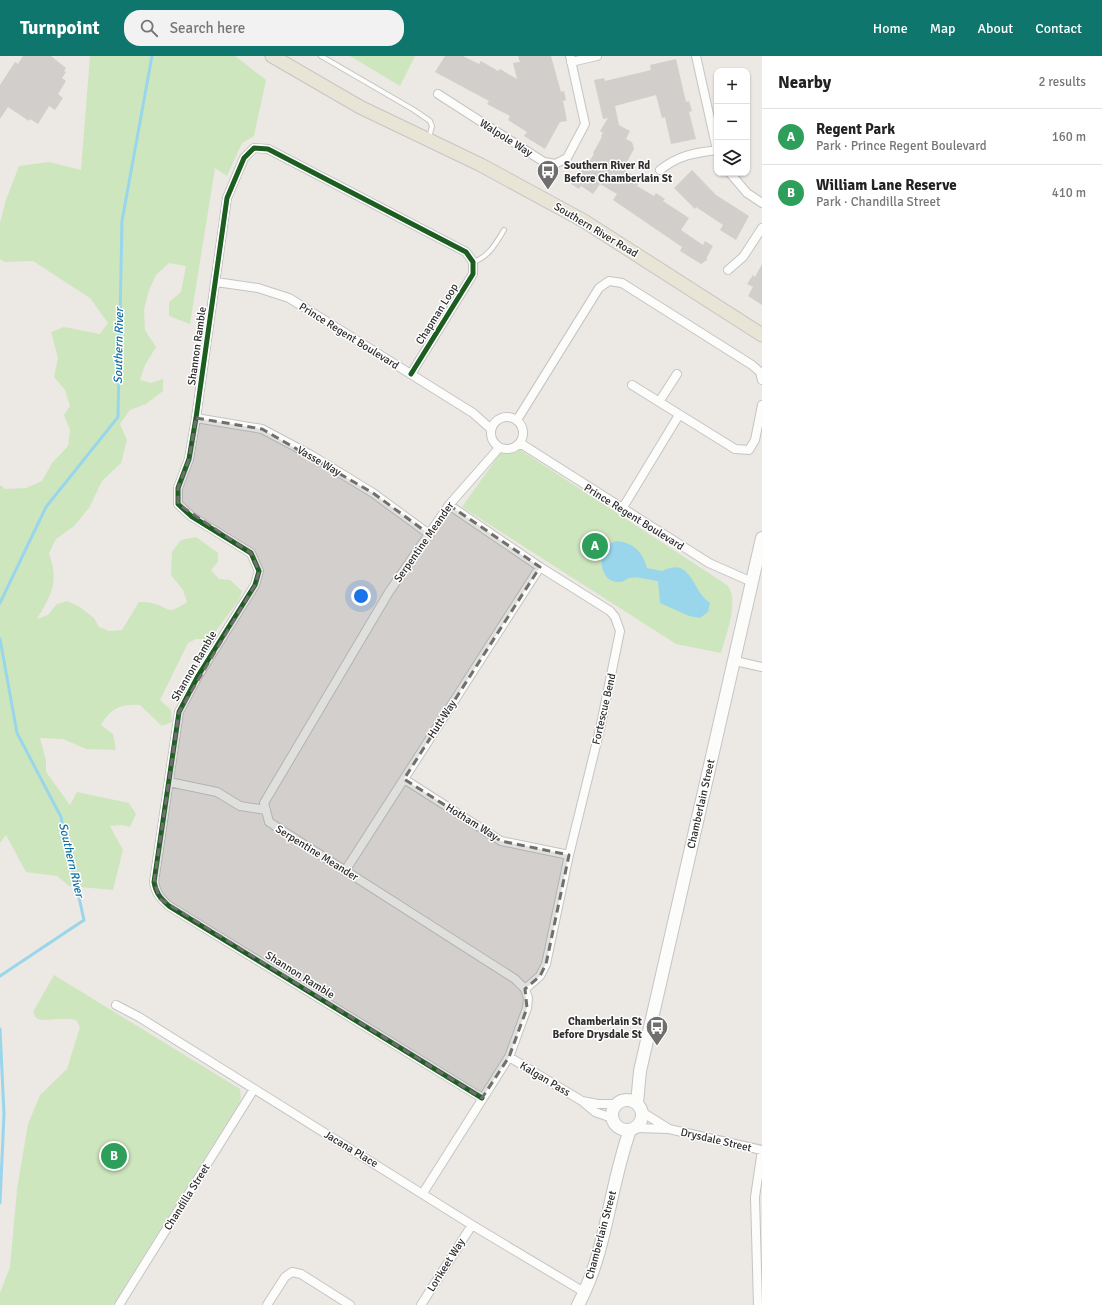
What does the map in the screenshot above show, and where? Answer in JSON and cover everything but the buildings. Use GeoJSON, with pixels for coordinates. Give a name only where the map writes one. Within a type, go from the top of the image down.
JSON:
{"type":"FeatureCollection","features":[{"type":"Feature","properties":{"kind":"main road","name":"Southern River Road"},"geometry":{"type":"LineString","coordinates":[[272,56],[360,107],[481,165],[584,221],[761,333]]}},
{"type":"Feature","properties":{"kind":"main road","name":"Chamberlain Street"},"geometry":{"type":"LineString","coordinates":[[578,1305],[601,1247],[620,1163],[633,1129],[642,1121],[631,1105],[735,661],[762,538]]}},
{"type":"Feature","properties":{"kind":"main road","name":"Chamberlain Street"},"geometry":{"type":"LineString","coordinates":[[620,1163],[615,1122],[612,1112],[631,1105]]}},
{"type":"Feature","properties":{"kind":"main road"},"geometry":{"type":"LineString","coordinates":[[615,1122],[633,1129]]}},
{"type":"Feature","properties":{"kind":"street"},"geometry":{"type":"LineString","coordinates":[[570,59],[597,56]]}},
{"type":"Feature","properties":{"kind":"street"},"geometry":{"type":"LineString","coordinates":[[696,56],[715,140]]}},
{"type":"Feature","properties":{"kind":"street","name":"Walpole Way"},"geometry":{"type":"LineString","coordinates":[[438,94],[544,162],[555,164],[567,158],[585,124],[570,59]]}},
{"type":"Feature","properties":{"kind":"street","name":"Shannon Ramble"},"geometry":{"type":"LineString","coordinates":[[473,262],[466,252],[459,248],[268,149],[254,148],[244,158],[229,189],[196,418],[189,459],[178,488],[178,504],[191,516],[251,553],[259,571],[255,585],[198,676],[179,712],[154,882],[160,899],[482,1098]]}},
{"type":"Feature","properties":{"kind":"street"},"geometry":{"type":"LineString","coordinates":[[660,170],[672,160],[690,154],[714,150]]}},
{"type":"Feature","properties":{"kind":"street"},"geometry":{"type":"LineString","coordinates":[[733,176],[747,193],[762,203]]}},
{"type":"Feature","properties":{"kind":"street"},"geometry":{"type":"LineString","coordinates":[[728,270],[743,257],[762,228]]}},
{"type":"Feature","properties":{"kind":"street","name":"Chapman Loop"},"geometry":{"type":"LineString","coordinates":[[411,374],[473,274],[473,262]]}},
{"type":"Feature","properties":{"kind":"street"},"geometry":{"type":"LineString","coordinates":[[516,420],[599,288],[609,281],[622,284],[752,365],[760,372],[762,380]]}},
{"type":"Feature","properties":{"kind":"street","name":"Prince Regent Boulevard"},"geometry":{"type":"LineString","coordinates":[[216,282],[258,288],[289,298],[473,413],[491,429]]}},
{"type":"Feature","properties":{"kind":"street"},"geometry":{"type":"LineString","coordinates":[[659,402],[676,374]]}},
{"type":"Feature","properties":{"kind":"street"},"geometry":{"type":"LineString","coordinates":[[632,385],[735,449],[749,450],[755,440],[762,405]]}},
{"type":"Feature","properties":{"kind":"street"},"geometry":{"type":"LineString","coordinates":[[622,509],[679,415]]}},
{"type":"Feature","properties":{"kind":"street"},"geometry":{"type":"LineString","coordinates":[[508,417],[516,420],[523,430],[520,444],[510,449],[499,448],[492,439],[491,429],[499,419],[508,417]]}},
{"type":"Feature","properties":{"kind":"street","name":"Vasse Way"},"geometry":{"type":"LineString","coordinates":[[196,418],[262,429],[311,455],[373,492],[429,534]]}},
{"type":"Feature","properties":{"kind":"street","name":"Prince Regent Boulevard"},"geometry":{"type":"LineString","coordinates":[[520,444],[709,563],[752,582]]}},
{"type":"Feature","properties":{"kind":"street","name":"Serpentine Meander"},"geometry":{"type":"LineString","coordinates":[[499,448],[449,505],[389,592],[264,803],[268,822],[515,980],[525,989]]}},
{"type":"Feature","properties":{"kind":"street","name":"Fortescue Bend"},"geometry":{"type":"LineString","coordinates":[[449,505],[540,567],[610,611],[615,617],[620,631],[602,721],[569,855],[546,964],[540,976],[525,989]]}},
{"type":"Feature","properties":{"kind":"street","name":"Hutt Way"},"geometry":{"type":"LineString","coordinates":[[345,870],[540,567]]}},
{"type":"Feature","properties":{"kind":"street"},"geometry":{"type":"LineString","coordinates":[[735,661],[762,667]]}},
{"type":"Feature","properties":{"kind":"street","name":"Hotham Way"},"geometry":{"type":"LineString","coordinates":[[404,779],[501,841],[569,855]]}},
{"type":"Feature","properties":{"kind":"street"},"geometry":{"type":"LineString","coordinates":[[169,782],[217,792],[240,806],[266,810]]}},
{"type":"Feature","properties":{"kind":"street"},"geometry":{"type":"LineString","coordinates":[[423,1193],[509,1057],[527,1008],[528,998],[525,989]]}},
{"type":"Feature","properties":{"kind":"street","name":"Jacana Place"},"geometry":{"type":"LineString","coordinates":[[116,1005],[139,1017],[472,1225],[584,1292]]}},
{"type":"Feature","properties":{"kind":"street","name":"Kalgan Pass"},"geometry":{"type":"LineString","coordinates":[[509,1057],[582,1101],[595,1112],[615,1122]]}},
{"type":"Feature","properties":{"kind":"street","name":"Chandilla Street"},"geometry":{"type":"LineString","coordinates":[[119,1305],[254,1090]]}},
{"type":"Feature","properties":{"kind":"street","name":"Kalgan Pass"},"geometry":{"type":"LineString","coordinates":[[582,1101],[598,1104],[631,1105]]}},
{"type":"Feature","properties":{"kind":"street","name":"Drysdale Street"},"geometry":{"type":"LineString","coordinates":[[631,1105],[669,1129]]}},
{"type":"Feature","properties":{"kind":"street","name":"Drysdale Street"},"geometry":{"type":"LineString","coordinates":[[633,1129],[669,1129],[762,1150]]}},
{"type":"Feature","properties":{"kind":"street"},"geometry":{"type":"LineString","coordinates":[[758,1305],[758,1198],[762,1150]]}},
{"type":"Feature","properties":{"kind":"street","name":"Lorikeet Way"},"geometry":{"type":"LineString","coordinates":[[421,1305],[472,1225]]}},
{"type":"Feature","properties":{"kind":"street"},"geometry":{"type":"LineString","coordinates":[[267,1305],[285,1277],[292,1272],[300,1274],[350,1305]]}},
{"type":"Feature","properties":{"kind":"lane"},"geometry":{"type":"LineString","coordinates":[[321,56],[414,110],[430,122],[432,126],[428,139]]}},
{"type":"Feature","properties":{"kind":"lane"},"geometry":{"type":"LineString","coordinates":[[473,262],[479,260],[491,250],[504,230]]}},
{"type":"Feature","properties":{"kind":"highlighted area"},"geometry":{"type":"Polygon","coordinates":[[[196,418],[262,429],[373,493],[429,534],[449,505],[540,567],[404,779],[501,841],[569,855],[546,964],[540,976],[525,989],[527,1008],[509,1057],[482,1098],[160,899],[154,882],[179,712],[255,585],[259,571],[251,553],[178,504],[178,488],[189,459],[196,418]]]}},
{"type":"Feature","properties":{"kind":"green space"},"geometry":{"type":"Polygon","coordinates":[[[90,56],[235,56],[266,80],[254,136],[242,143],[227,176],[215,168],[190,324],[169,316],[169,302],[181,292],[186,266],[169,263],[156,275],[149,290],[144,310],[145,330],[156,347],[145,365],[140,380],[151,383],[163,379],[163,391],[146,404],[130,410],[120,424],[127,440],[121,463],[102,481],[89,508],[74,526],[56,539],[49,553],[54,580],[47,602],[37,619],[48,615],[57,604],[67,601],[80,607],[94,618],[99,627],[109,631],[122,630],[139,602],[152,603],[169,610],[175,609],[187,602],[183,590],[171,575],[172,552],[181,540],[196,537],[218,553],[218,562],[211,570],[219,579],[230,580],[242,591],[239,600],[210,639],[196,639],[188,643],[160,700],[171,710],[172,722],[162,726],[140,705],[127,705],[113,711],[101,725],[113,734],[116,750],[86,749],[63,739],[40,738],[46,761],[46,772],[70,805],[77,792],[129,803],[136,814],[130,827],[122,825],[110,826],[123,850],[113,890],[69,886],[57,876],[26,872],[6,835],[0,843],[0,485],[5,489],[26,488],[42,481],[52,463],[68,446],[70,430],[64,415],[70,406],[65,390],[54,377],[58,358],[51,332],[64,327],[100,334],[108,323],[90,298],[33,261],[5,262],[0,259],[0,223],[6,200],[19,166],[49,162],[81,170],[90,56]]]}},
{"type":"Feature","properties":{"kind":"green space"},"geometry":{"type":"Polygon","coordinates":[[[350,56],[415,56],[400,86],[350,56]]]}},
{"type":"Feature","properties":{"kind":"green space"},"geometry":{"type":"Polygon","coordinates":[[[510,448],[519,449],[727,585],[731,591],[732,608],[729,628],[721,653],[676,644],[462,507],[501,452],[510,448]]]}},
{"type":"Feature","properties":{"kind":"green space"},"geometry":{"type":"Polygon","coordinates":[[[54,975],[240,1089],[241,1098],[239,1103],[113,1305],[0,1305],[0,1293],[10,1267],[17,1189],[28,1124],[40,1095],[67,1069],[80,1027],[76,1020],[44,1020],[36,1018],[33,1012],[54,975]]]}},
{"type":"Feature","properties":{"kind":"water"},"geometry":{"type":"Polygon","coordinates":[[[616,541],[627,543],[636,549],[643,557],[647,568],[662,571],[672,568],[679,568],[685,571],[710,603],[708,612],[700,618],[689,616],[660,603],[658,581],[636,577],[629,578],[623,582],[614,582],[609,579],[603,570],[601,557],[602,551],[603,546],[616,541]]]}},
{"type":"Feature","properties":{"kind":"waterway","name":"Southern River"},"geometry":{"type":"LineString","coordinates":[[0,603],[46,507],[118,417],[122,221],[152,56]]}},
{"type":"Feature","properties":{"kind":"waterway","name":"Southern River"},"geometry":{"type":"LineString","coordinates":[[0,639],[17,733],[61,817],[84,920],[0,976]]}},
{"type":"Feature","properties":{"kind":"waterway","name":"Southern River"},"geometry":{"type":"LineString","coordinates":[[0,1029],[4,1114],[0,1203]]}},
{"type":"Feature","properties":{"kind":"cycle path"},"geometry":{"type":"LineString","coordinates":[[411,374],[473,274],[473,262],[466,252],[268,149],[254,148],[244,158],[227,198],[196,418],[189,459],[178,488],[178,504],[191,516],[251,553],[259,571],[255,585],[198,676],[179,712],[154,882],[159,895],[169,906],[482,1098]]}},
{"type":"Feature","properties":{"kind":"place","name":"Southern River Rd Before Chamberlain St"},"geometry":{"type":"Point","coordinates":[548,190]}},
{"type":"Feature","properties":{"kind":"place","name":"Regent Park"},"geometry":{"type":"Point","coordinates":[595,546]}},
{"type":"Feature","properties":{"kind":"place","name":"Chamberlain St Before Drysdale St"},"geometry":{"type":"Point","coordinates":[657,1046]}},
{"type":"Feature","properties":{"kind":"place","name":"William Lane Reserve"},"geometry":{"type":"Point","coordinates":[114,1156]}}]}
